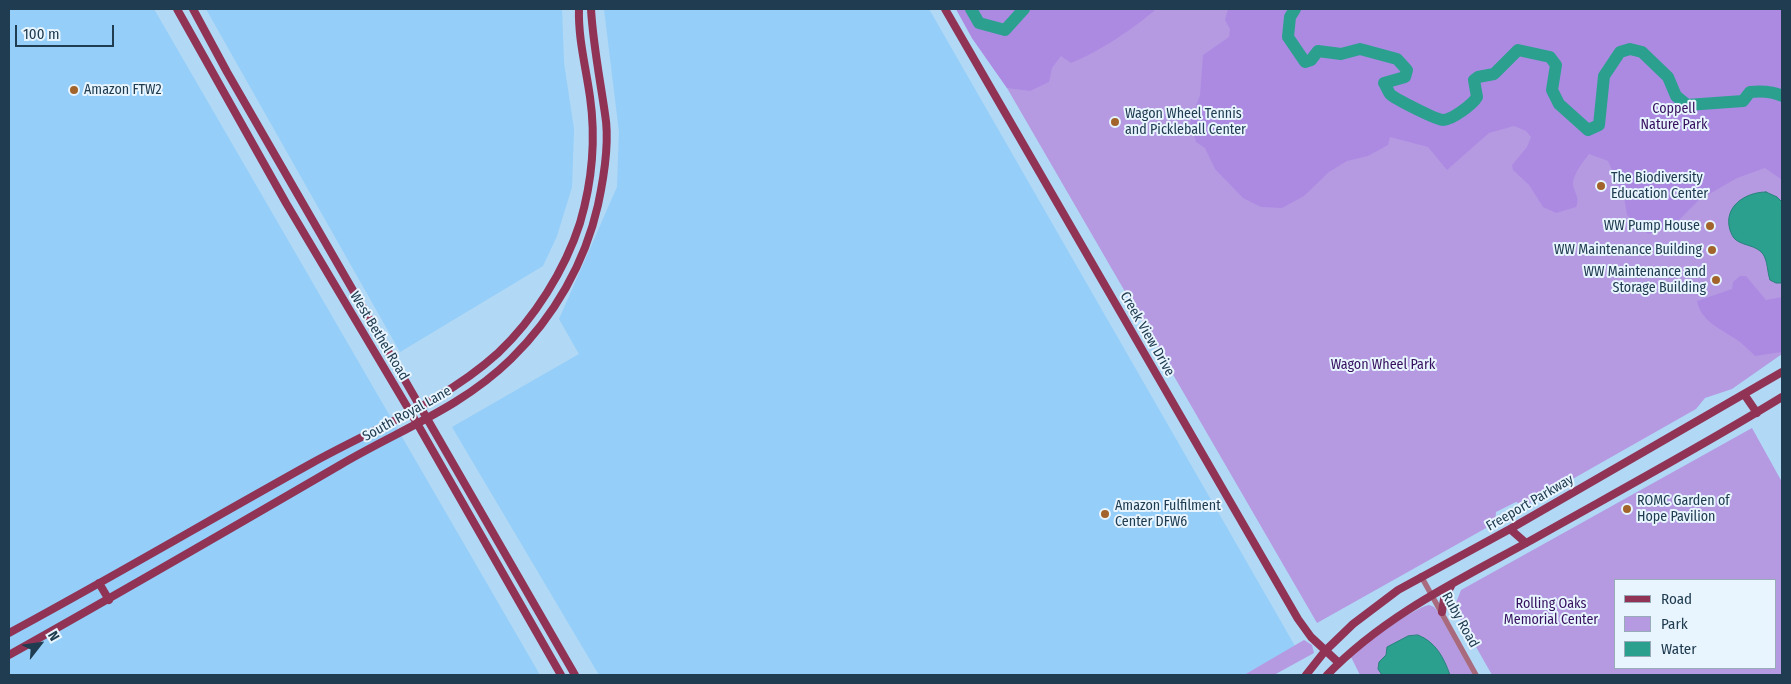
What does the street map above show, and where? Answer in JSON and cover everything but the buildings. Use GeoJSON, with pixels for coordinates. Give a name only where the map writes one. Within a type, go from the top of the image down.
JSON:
{"type":"FeatureCollection","features":[{"type":"Feature","properties":{"kind":"main road","name":"West Bethel Road"},"geometry":{"type":"LineString","coordinates":[[177,9],[286,203],[418,425],[561,675]]}},
{"type":"Feature","properties":{"kind":"main road","name":"West Bethel Road"},"geometry":{"type":"LineString","coordinates":[[193,9],[244,102],[576,675]]}},
{"type":"Feature","properties":{"kind":"main road","name":"South Royal Lane"},"geometry":{"type":"LineString","coordinates":[[9,633],[314,461],[420,407],[459,384],[500,351],[539,304],[562,262],[579,224],[588,188],[593,148],[591,99],[582,43],[579,9]]}},
{"type":"Feature","properties":{"kind":"main road","name":"South Royal Lane"},"geometry":{"type":"LineString","coordinates":[[9,654],[108,600],[343,463],[428,420],[491,377],[512,359],[549,315],[576,268],[598,205],[606,145],[604,96],[593,40],[591,9]]}},
{"type":"Feature","properties":{"kind":"main road","name":"Creek View Drive"},"geometry":{"type":"LineString","coordinates":[[945,9],[1298,620],[1311,637],[1339,663]]}},
{"type":"Feature","properties":{"kind":"main road"},"geometry":{"type":"LineString","coordinates":[[591,99],[604,96]]}},
{"type":"Feature","properties":{"kind":"main road"},"geometry":{"type":"LineString","coordinates":[[233,108],[244,102]]}},
{"type":"Feature","properties":{"kind":"main road"},"geometry":{"type":"LineString","coordinates":[[286,203],[299,197]]}},
{"type":"Feature","properties":{"kind":"main road"},"geometry":{"type":"LineString","coordinates":[[562,262],[576,268]]}},
{"type":"Feature","properties":{"kind":"main road","name":"Freeport Parkway"},"geometry":{"type":"LineString","coordinates":[[1306,675],[1325,651],[1376,605],[1422,576],[1521,523],[1782,372]]}},
{"type":"Feature","properties":{"kind":"main road"},"geometry":{"type":"LineString","coordinates":[[1744,394],[1757,413]]}},
{"type":"Feature","properties":{"kind":"main road"},"geometry":{"type":"LineString","coordinates":[[1326,675],[1364,640],[1432,594],[1757,413],[1782,397]]}},
{"type":"Feature","properties":{"kind":"main road"},"geometry":{"type":"LineString","coordinates":[[1521,523],[1526,543]]}},
{"type":"Feature","properties":{"kind":"main road"},"geometry":{"type":"LineString","coordinates":[[1510,529],[1526,543]]}},
{"type":"Feature","properties":{"kind":"main road"},"geometry":{"type":"LineString","coordinates":[[1442,612],[1447,590],[1453,582]]}},
{"type":"Feature","properties":{"kind":"main road"},"geometry":{"type":"LineString","coordinates":[[99,583],[108,600]]}},
{"type":"Feature","properties":{"kind":"street","name":"Ruby Road"},"geometry":{"type":"LineString","coordinates":[[1422,576],[1476,675]]}},
{"type":"Feature","properties":{"kind":"shaded area"},"geometry":{"type":"Polygon","coordinates":[[[9,9],[154,9],[540,675],[9,675],[9,9]]]}},
{"type":"Feature","properties":{"kind":"shaded area"},"geometry":{"type":"Polygon","coordinates":[[[206,9],[562,9],[564,63],[574,129],[572,187],[557,236],[543,266],[400,352],[206,9]]]}},
{"type":"Feature","properties":{"kind":"shaded area"},"geometry":{"type":"Polygon","coordinates":[[[604,9],[929,9],[1295,646],[1244,675],[599,675],[452,427],[579,354],[559,319],[617,187],[619,132],[604,9]]]}},
{"type":"Feature","properties":{"kind":"green space","name":"Wagon Wheel Park"},"geometry":{"type":"Polygon","coordinates":[[[956,9],[1782,9],[1782,354],[1732,389],[1705,398],[1696,409],[1525,506],[1516,502],[1496,512],[1495,523],[1317,623],[1007,88],[972,38],[956,9]]]}},
{"type":"Feature","properties":{"kind":"green space"},"geometry":{"type":"Polygon","coordinates":[[[956,9],[1156,9],[1138,24],[1081,59],[1071,63],[1061,56],[1052,68],[1049,82],[1030,91],[1007,88],[972,38],[956,9]]]}},
{"type":"Feature","properties":{"kind":"green space","name":"Coppell Nature Park"},"geometry":{"type":"Polygon","coordinates":[[[1228,9],[1782,9],[1782,180],[1765,168],[1737,178],[1699,200],[1672,227],[1648,234],[1627,215],[1624,197],[1608,161],[1589,154],[1575,175],[1573,183],[1578,200],[1576,207],[1556,213],[1543,207],[1529,185],[1513,170],[1512,165],[1527,147],[1531,137],[1526,131],[1514,126],[1489,133],[1447,170],[1428,147],[1390,137],[1388,145],[1368,156],[1347,161],[1329,172],[1304,196],[1282,208],[1261,207],[1243,198],[1215,169],[1205,148],[1196,142],[1190,123],[1200,95],[1203,55],[1229,37],[1230,29],[1225,20],[1228,9]]]}},
{"type":"Feature","properties":{"kind":"green space"},"geometry":{"type":"Polygon","coordinates":[[[1740,276],[1746,276],[1766,300],[1782,297],[1782,352],[1755,356],[1740,342],[1708,320],[1699,309],[1697,301],[1732,289],[1733,282],[1740,276]]]}},
{"type":"Feature","properties":{"kind":"green space","name":"Rolling Oaks Memorial Center"},"geometry":{"type":"Polygon","coordinates":[[[1752,428],[1782,482],[1782,675],[1492,675],[1454,608],[1461,590],[1752,428]]]}},
{"type":"Feature","properties":{"kind":"green space"},"geometry":{"type":"Polygon","coordinates":[[[1429,605],[1438,612],[1473,675],[1360,675],[1351,657],[1400,620],[1429,605]]]}},
{"type":"Feature","properties":{"kind":"green space"},"geometry":{"type":"Polygon","coordinates":[[[1304,640],[1312,645],[1314,653],[1274,675],[1244,675],[1304,640]]]}},
{"type":"Feature","properties":{"kind":"water"},"geometry":{"type":"Polygon","coordinates":[[[1766,192],[1777,197],[1782,202],[1782,283],[1770,280],[1763,254],[1753,247],[1736,240],[1730,230],[1730,214],[1738,202],[1751,195],[1766,192]]]}},
{"type":"Feature","properties":{"kind":"water"},"geometry":{"type":"Polygon","coordinates":[[[1418,635],[1430,642],[1438,651],[1450,675],[1382,675],[1378,669],[1379,662],[1386,655],[1387,647],[1408,636],[1418,635]]]}},
{"type":"Feature","properties":{"kind":"waterway"},"geometry":{"type":"LineString","coordinates":[[971,9],[979,23],[1005,30],[1024,9]]}},
{"type":"Feature","properties":{"kind":"waterway"},"geometry":{"type":"LineString","coordinates":[[1295,9],[1290,17],[1288,37],[1305,62],[1311,60],[1318,51],[1341,54],[1360,49],[1397,59],[1407,70],[1405,77],[1384,83],[1390,94],[1416,109],[1443,120],[1457,115],[1475,100],[1477,97],[1474,80],[1478,77],[1494,74],[1518,50],[1550,57],[1556,65],[1552,90],[1559,104],[1588,130],[1599,125],[1604,76],[1620,52],[1630,49],[1642,52],[1668,77],[1676,96],[1687,105],[1743,101],[1750,92],[1766,92],[1782,96]]}},
{"type":"Feature","properties":{"kind":"place","name":"Amazon FTW2"},"geometry":{"type":"Point","coordinates":[74,90]}},
{"type":"Feature","properties":{"kind":"place","name":"Wagon Wheel Tennis and Pickleball Center"},"geometry":{"type":"Point","coordinates":[1115,122]}},
{"type":"Feature","properties":{"kind":"place","name":"The Biodiversity Education Center"},"geometry":{"type":"Point","coordinates":[1601,186]}},
{"type":"Feature","properties":{"kind":"place","name":"WW Pump House"},"geometry":{"type":"Point","coordinates":[1710,226]}},
{"type":"Feature","properties":{"kind":"place","name":"WW Maintenance Building"},"geometry":{"type":"Point","coordinates":[1712,250]}},
{"type":"Feature","properties":{"kind":"place","name":"WW Maintenance and Storage Building"},"geometry":{"type":"Point","coordinates":[1716,280]}},
{"type":"Feature","properties":{"kind":"place","name":"ROMC Garden of Hope Pavilion"},"geometry":{"type":"Point","coordinates":[1627,509]}},
{"type":"Feature","properties":{"kind":"place","name":"Amazon Fulfilment Center DFW6"},"geometry":{"type":"Point","coordinates":[1105,514]}}]}
